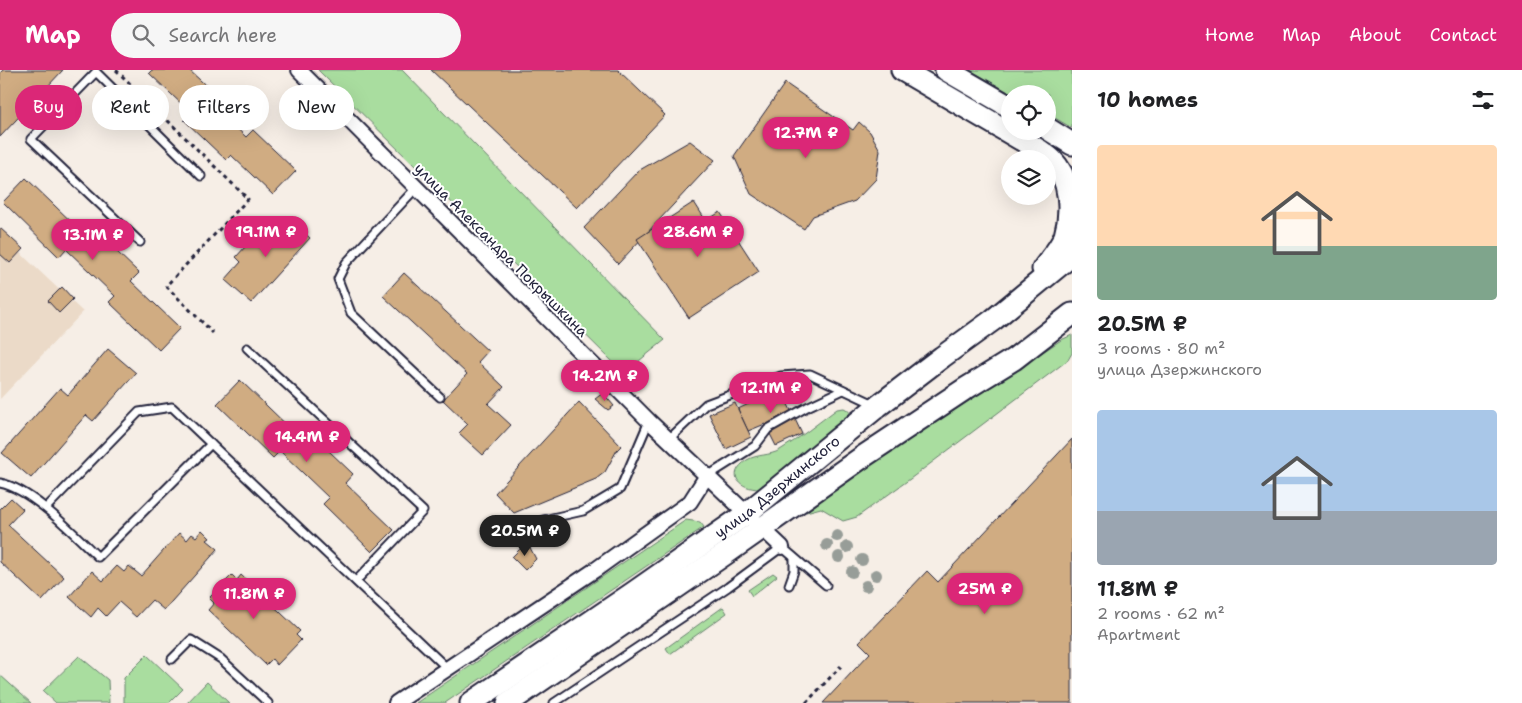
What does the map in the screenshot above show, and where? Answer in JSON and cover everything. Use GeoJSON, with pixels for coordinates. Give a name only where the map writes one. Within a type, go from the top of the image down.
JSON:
{"type":"FeatureCollection","features":[{"type":"Feature","properties":{"kind":"main road"},"geometry":{"type":"LineString","coordinates":[[902,70],[1039,150],[1052,160],[1062,174],[1068,187],[1072,216],[1066,235],[1059,248],[1020,298]]}},
{"type":"Feature","properties":{"kind":"main road"},"geometry":{"type":"LineString","coordinates":[[946,70],[1001,102]]}},
{"type":"Feature","properties":{"kind":"main road"},"geometry":{"type":"LineString","coordinates":[[1056,134],[1072,144]]}},
{"type":"Feature","properties":{"kind":"main road","name":"улица Дзержинского"},"geometry":{"type":"LineString","coordinates":[[508,703],[754,521],[878,406],[993,320],[1072,255]]}},
{"type":"Feature","properties":{"kind":"main road","name":"улица Дзержинского"},"geometry":{"type":"LineString","coordinates":[[471,703],[633,593],[864,456],[1014,359],[1072,314]]}},
{"type":"Feature","properties":{"kind":"main road"},"geometry":{"type":"LineString","coordinates":[[1014,359],[1072,330]]}},
{"type":"Feature","properties":{"kind":"street","name":"улица Александра Покрышкина"},"geometry":{"type":"LineString","coordinates":[[299,70],[668,440],[782,547]]}},
{"type":"Feature","properties":{"kind":"street"},"geometry":{"type":"LineString","coordinates":[[396,703],[594,570],[690,502],[706,477]]}},
{"type":"Feature","properties":{"kind":"lane"},"geometry":{"type":"LineString","coordinates":[[140,242],[30,139],[97,71],[201,176]]}},
{"type":"Feature","properties":{"kind":"lane"},"geometry":{"type":"LineString","coordinates":[[416,188],[346,263],[338,279],[351,313],[440,397]]}},
{"type":"Feature","properties":{"kind":"lane"},"geometry":{"type":"LineString","coordinates":[[247,348],[423,511],[356,581]]}},
{"type":"Feature","properties":{"kind":"lane"},"geometry":{"type":"LineString","coordinates":[[668,440],[706,404],[780,376],[810,374],[878,406]]}},
{"type":"Feature","properties":{"kind":"lane"},"geometry":{"type":"LineString","coordinates":[[706,477],[755,446],[768,429],[807,406],[843,390]]}},
{"type":"Feature","properties":{"kind":"lane"},"geometry":{"type":"LineString","coordinates":[[46,508],[138,412],[172,408],[449,669]]}},
{"type":"Feature","properties":{"kind":"lane"},"geometry":{"type":"LineString","coordinates":[[543,520],[583,511],[620,489],[649,421]]}},
{"type":"Feature","properties":{"kind":"lane"},"geometry":{"type":"LineString","coordinates":[[0,483],[10,485],[46,508],[98,557],[212,444]]}},
{"type":"Feature","properties":{"kind":"lane"},"geometry":{"type":"LineString","coordinates":[[554,703],[728,587],[782,547],[826,585]]}},
{"type":"Feature","properties":{"kind":"lane"},"geometry":{"type":"LineString","coordinates":[[789,585],[794,571],[794,558]]}},
{"type":"Feature","properties":{"kind":"lane"},"geometry":{"type":"LineString","coordinates":[[172,659],[192,640],[221,659],[268,703]]}},
{"type":"Feature","properties":{"kind":"path"},"geometry":{"type":"LineString","coordinates":[[116,70],[248,199],[166,286],[213,333]]}},
{"type":"Feature","properties":{"kind":"path"},"geometry":{"type":"LineString","coordinates":[[806,703],[841,666]]}},
{"type":"Feature","properties":{"kind":"shaded area"},"geometry":{"type":"Polygon","coordinates":[[[0,234],[83,312],[0,399],[0,234]]]}},
{"type":"Feature","properties":{"kind":"green space"},"geometry":{"type":"Polygon","coordinates":[[[318,70],[402,70],[665,340],[624,373],[354,106],[354,85],[333,85],[318,70]]]}},
{"type":"Feature","properties":{"kind":"green space"},"geometry":{"type":"Polygon","coordinates":[[[970,70],[1072,70],[1072,128],[1056,119],[1056,85],[1001,85],[1001,88],[970,70]]]}},
{"type":"Feature","properties":{"kind":"green space"},"geometry":{"type":"Polygon","coordinates":[[[1072,335],[1072,353],[1068,360],[857,517],[843,521],[821,508],[806,512],[853,477],[1061,340],[1072,335]]]}},
{"type":"Feature","properties":{"kind":"green space"},"geometry":{"type":"Polygon","coordinates":[[[844,408],[850,412],[850,420],[760,489],[746,487],[738,480],[736,476],[737,471],[747,460],[780,450],[837,409],[844,408]]]}},
{"type":"Feature","properties":{"kind":"green space"},"geometry":{"type":"Polygon","coordinates":[[[686,520],[700,522],[704,527],[445,703],[416,703],[686,520]]]}},
{"type":"Feature","properties":{"kind":"green space"},"geometry":{"type":"Polygon","coordinates":[[[773,573],[777,576],[752,596],[748,590],[773,573]]]}},
{"type":"Feature","properties":{"kind":"green space"},"geometry":{"type":"Polygon","coordinates":[[[723,607],[727,613],[670,654],[666,648],[723,607]]]}},
{"type":"Feature","properties":{"kind":"green space"},"geometry":{"type":"Polygon","coordinates":[[[147,655],[183,689],[169,703],[124,703],[124,678],[147,655]]]}},
{"type":"Feature","properties":{"kind":"green space"},"geometry":{"type":"Polygon","coordinates":[[[79,656],[108,680],[109,703],[56,703],[43,691],[79,656]]]}},
{"type":"Feature","properties":{"kind":"green space"},"geometry":{"type":"Polygon","coordinates":[[[0,675],[31,703],[0,703],[0,675]]]}},
{"type":"Feature","properties":{"kind":"green space"},"geometry":{"type":"Polygon","coordinates":[[[207,682],[229,703],[187,703],[207,682]]]}},
{"type":"Feature","properties":{"kind":"building"},"geometry":{"type":"Polygon","coordinates":[[[3,70],[63,70],[49,85],[15,85],[15,121],[0,137],[0,73],[3,70]]]}},
{"type":"Feature","properties":{"kind":"building"},"geometry":{"type":"Polygon","coordinates":[[[152,70],[189,70],[205,85],[179,85],[179,102],[169,92],[169,85],[162,85],[149,73],[152,70]]]}},
{"type":"Feature","properties":{"kind":"building"},"geometry":{"type":"Polygon","coordinates":[[[431,70],[618,70],[665,115],[577,208],[431,70]]]}},
{"type":"Feature","properties":{"kind":"building"},"geometry":{"type":"Polygon","coordinates":[[[785,83],[853,130],[859,122],[870,132],[880,150],[876,179],[855,201],[813,216],[804,229],[751,194],[734,156],[785,83]]]}},
{"type":"Feature","properties":{"kind":"building"},"geometry":{"type":"Polygon","coordinates":[[[194,130],[239,130],[246,137],[253,130],[296,171],[273,195],[231,155],[226,160],[194,130]]]}},
{"type":"Feature","properties":{"kind":"building"},"geometry":{"type":"Polygon","coordinates":[[[690,141],[715,160],[618,264],[584,228],[638,171],[690,141]]]}},
{"type":"Feature","properties":{"kind":"building"},"geometry":{"type":"Polygon","coordinates":[[[26,178],[82,232],[89,225],[139,273],[131,281],[180,328],[159,350],[109,302],[115,296],[66,249],[59,257],[3,202],[26,178]]]}},
{"type":"Feature","properties":{"kind":"building"},"geometry":{"type":"Polygon","coordinates":[[[694,202],[706,221],[720,212],[759,272],[689,318],[637,239],[694,202]]]}},
{"type":"Feature","properties":{"kind":"building"},"geometry":{"type":"Polygon","coordinates":[[[286,216],[310,238],[251,303],[225,280],[241,262],[236,257],[265,225],[273,231],[286,216]]]}},
{"type":"Feature","properties":{"kind":"building"},"geometry":{"type":"Polygon","coordinates":[[[0,228],[23,249],[10,263],[0,254],[0,228]]]}},
{"type":"Feature","properties":{"kind":"building"},"geometry":{"type":"Polygon","coordinates":[[[404,273],[488,351],[478,362],[504,387],[488,404],[511,425],[483,455],[459,433],[468,424],[443,400],[467,374],[383,296],[404,273]]]}},
{"type":"Feature","properties":{"kind":"building"},"geometry":{"type":"Polygon","coordinates":[[[62,287],[73,299],[59,313],[48,301],[62,287]]]}},
{"type":"Feature","properties":{"kind":"building"},"geometry":{"type":"Polygon","coordinates":[[[108,349],[136,373],[93,421],[86,415],[31,478],[2,453],[60,388],[68,395],[108,349]]]}},
{"type":"Feature","properties":{"kind":"building"},"geometry":{"type":"Polygon","coordinates":[[[240,380],[296,434],[303,426],[353,474],[345,483],[394,530],[372,552],[323,504],[329,498],[280,451],[273,458],[217,404],[240,380]]]}},
{"type":"Feature","properties":{"kind":"building"},"geometry":{"type":"Polygon","coordinates":[[[777,381],[802,434],[776,446],[765,424],[748,431],[738,409],[755,401],[751,394],[777,381]]]}},
{"type":"Feature","properties":{"kind":"building"},"geometry":{"type":"Polygon","coordinates":[[[603,393],[614,406],[608,410],[595,399],[603,393]]]}},
{"type":"Feature","properties":{"kind":"building"},"geometry":{"type":"Polygon","coordinates":[[[579,402],[621,446],[605,472],[596,479],[514,513],[495,493],[579,402]]]}},
{"type":"Feature","properties":{"kind":"building"},"geometry":{"type":"Polygon","coordinates":[[[735,403],[751,437],[726,449],[709,414],[735,403]]]}},
{"type":"Feature","properties":{"kind":"building"},"geometry":{"type":"Polygon","coordinates":[[[1072,439],[1072,703],[823,703],[870,653],[859,642],[927,571],[938,582],[1072,439]]]}},
{"type":"Feature","properties":{"kind":"building"},"geometry":{"type":"Polygon","coordinates":[[[11,498],[23,509],[8,525],[64,577],[42,601],[0,562],[0,509],[11,498]]]}},
{"type":"Feature","properties":{"kind":"building"},"geometry":{"type":"Polygon","coordinates":[[[202,530],[210,538],[207,540],[218,549],[164,610],[152,600],[136,617],[119,602],[106,616],[98,608],[91,617],[69,597],[92,571],[103,581],[117,566],[124,572],[129,566],[141,576],[179,533],[187,540],[192,534],[196,537],[202,530]]]}},
{"type":"Feature","properties":{"kind":"building"},"geometry":{"type":"Polygon","coordinates":[[[527,542],[536,559],[525,570],[512,557],[527,542]]]}},
{"type":"Feature","properties":{"kind":"building"},"geometry":{"type":"Polygon","coordinates":[[[232,575],[237,580],[241,575],[300,631],[296,635],[301,640],[277,665],[272,659],[266,665],[208,610],[214,603],[209,598],[232,575]]]}}]}
